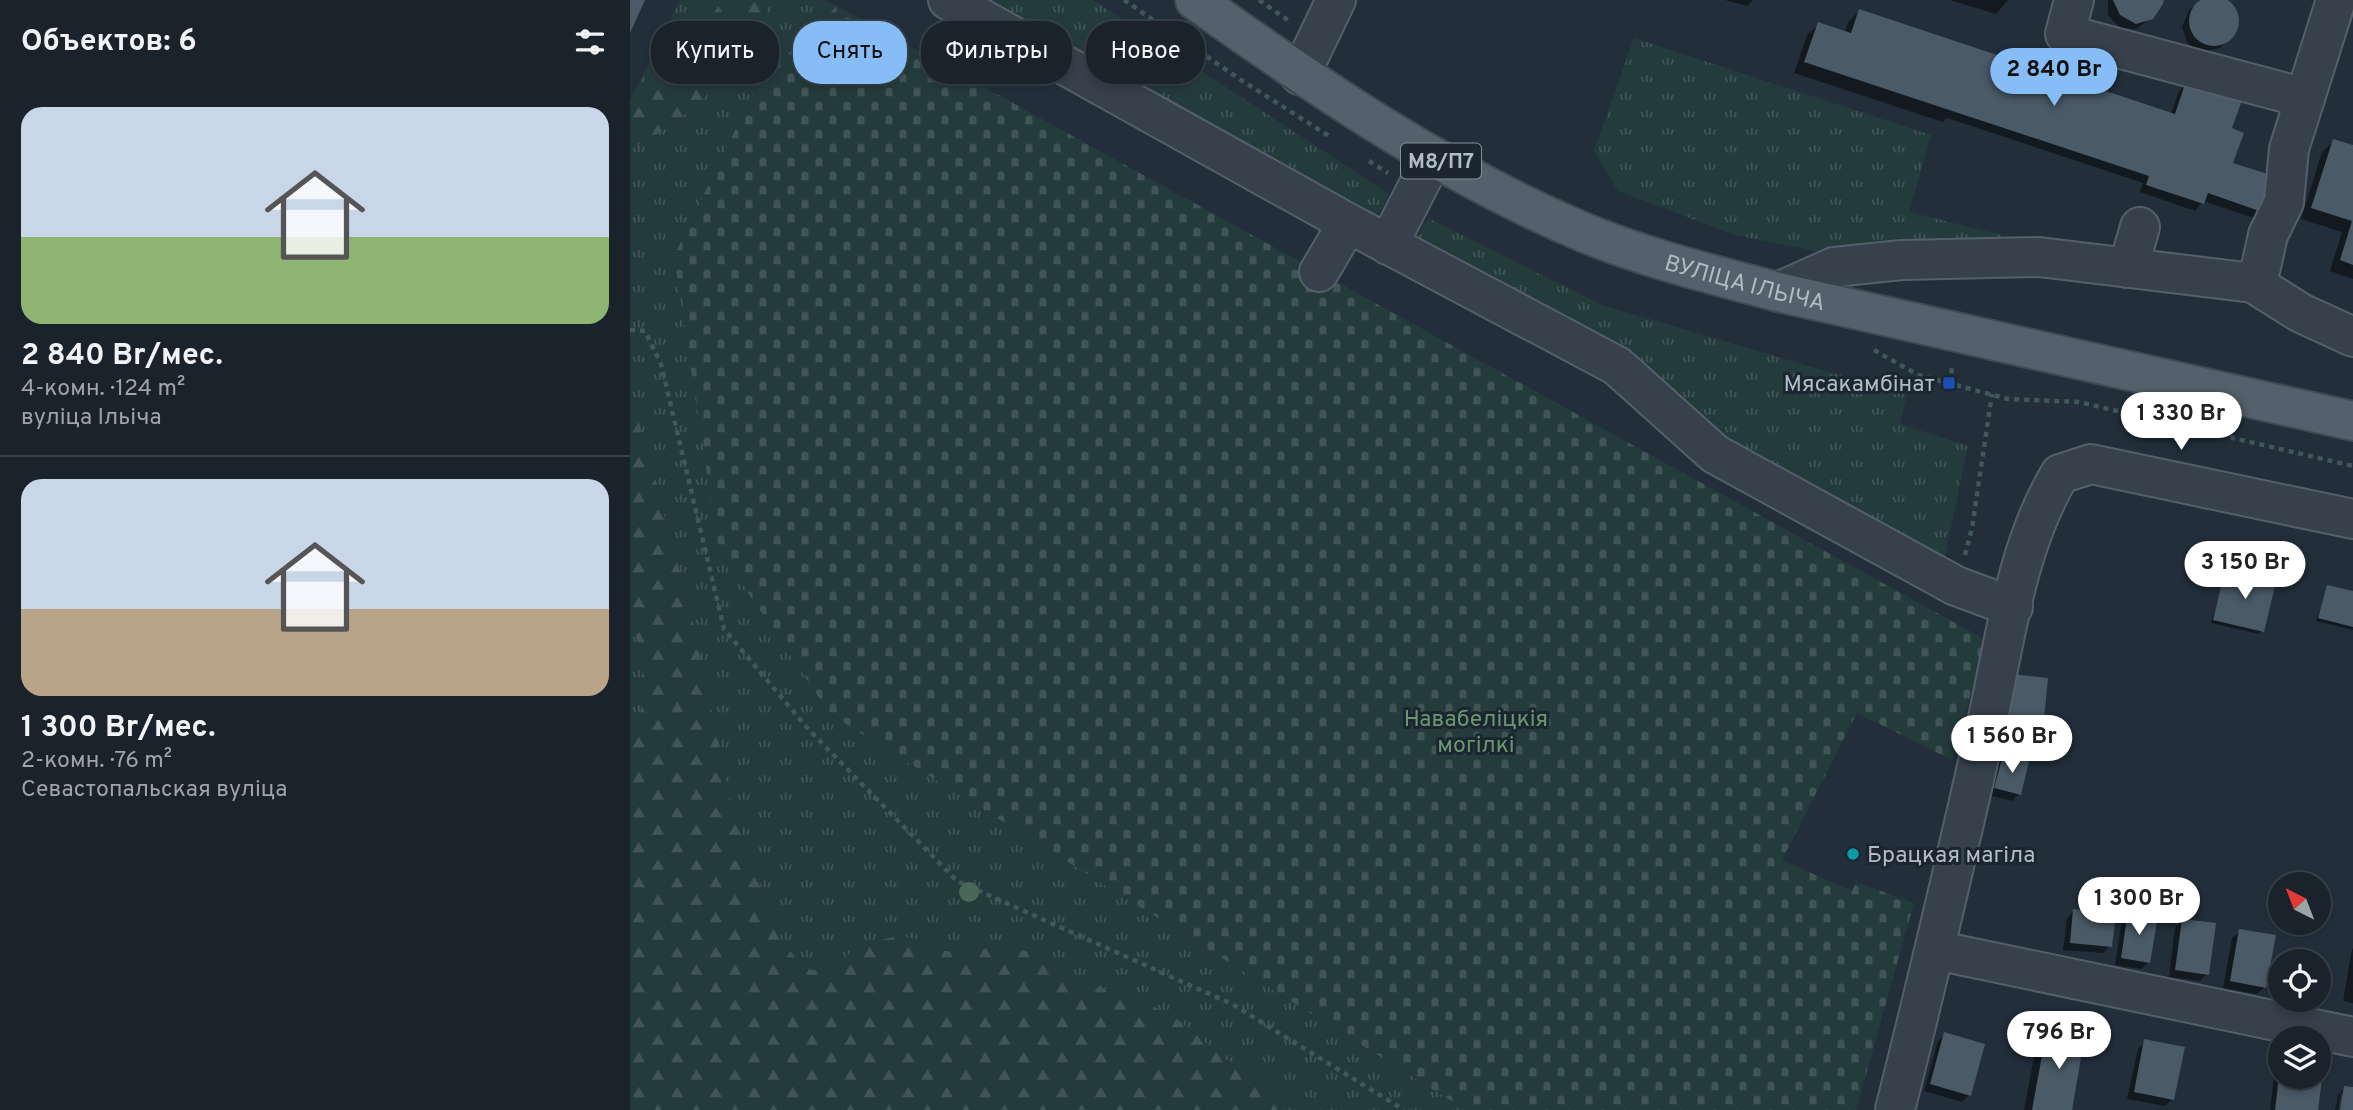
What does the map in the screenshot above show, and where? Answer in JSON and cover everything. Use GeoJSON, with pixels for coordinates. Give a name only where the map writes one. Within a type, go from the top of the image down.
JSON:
{"type":"FeatureCollection","features":[{"type":"Feature","properties":{"kind":"main road","name":"ВУЛІЦА ІЛЬІЧА"},"geometry":{"type":"LineString","coordinates":[[1195,0],[1300,75],[1433,157],[1578,230],[1712,275],[1778,292],[2353,421]]}},
{"type":"Feature","properties":{"kind":"street"},"geometry":{"type":"LineString","coordinates":[[948,0],[1388,245],[1617,366],[1716,454],[1956,586],[2013,607]]}},
{"type":"Feature","properties":{"kind":"street"},"geometry":{"type":"LineString","coordinates":[[1300,75],[1336,0]]}},
{"type":"Feature","properties":{"kind":"street"},"geometry":{"type":"LineString","coordinates":[[2074,0],[2065,34],[2305,98]]}},
{"type":"Feature","properties":{"kind":"street"},"geometry":{"type":"LineString","coordinates":[[2253,283],[2261,267],[2268,235],[2284,202],[2289,149],[2336,0]]}},
{"type":"Feature","properties":{"kind":"street"},"geometry":{"type":"LineString","coordinates":[[1388,245],[1433,157]]}},
{"type":"Feature","properties":{"kind":"street"},"geometry":{"type":"LineString","coordinates":[[1320,272],[1348,223]]}},
{"type":"Feature","properties":{"kind":"street"},"geometry":{"type":"LineString","coordinates":[[2128,268],[2140,227]]}},
{"type":"Feature","properties":{"kind":"street"},"geometry":{"type":"LineString","coordinates":[[1778,292],[1834,267],[1902,260],[2039,257],[2253,283],[2301,313],[2353,337]]}},
{"type":"Feature","properties":{"kind":"street"},"geometry":{"type":"LineString","coordinates":[[1895,1110],[1936,950],[2022,562],[2046,498],[2060,474],[2091,464],[2353,519]]}},
{"type":"Feature","properties":{"kind":"street"},"geometry":{"type":"LineString","coordinates":[[1936,950],[2353,1037]]}},
{"type":"Feature","properties":{"kind":"path"},"geometry":{"type":"LineString","coordinates":[[1258,0],[1315,40]]}},
{"type":"Feature","properties":{"kind":"path"},"geometry":{"type":"LineString","coordinates":[[630,330],[645,331],[661,363],[724,629],[809,730],[957,881],[1232,1004],[1404,1110]]}},
{"type":"Feature","properties":{"kind":"path"},"geometry":{"type":"LineString","coordinates":[[1918,375],[2008,399],[2079,402],[2353,466]]}},
{"type":"Feature","properties":{"kind":"path"},"geometry":{"type":"LineString","coordinates":[[1956,586],[1972,528],[1992,394]]}},
{"type":"Feature","properties":{"kind":"green space"},"geometry":{"type":"Polygon","coordinates":[[[680,0],[821,0],[837,6],[822,21],[793,21],[793,49],[779,63],[779,21],[670,21],[680,0]]]}},
{"type":"Feature","properties":{"kind":"green space"},"geometry":{"type":"Polygon","coordinates":[[[723,0],[763,0],[768,6],[764,21],[708,21],[723,0]]]}},
{"type":"Feature","properties":{"kind":"green space"},"geometry":{"type":"Polygon","coordinates":[[[988,0],[1093,0],[1125,21],[1086,21],[1086,56],[1072,48],[1072,21],[1025,21],[988,0]]]}},
{"type":"Feature","properties":{"kind":"green space","name":"Навабеліцкія могілкі"},"geometry":{"type":"Polygon","coordinates":[[[837,6],[864,21],[822,21],[837,6]]]}},
{"type":"Feature","properties":{"kind":"green space"},"geometry":{"type":"Polygon","coordinates":[[[1634,38],[1931,135],[1909,212],[2002,235],[2001,251],[1820,252],[1735,235],[1618,191],[1594,151],[1634,38]]]}},
{"type":"Feature","properties":{"kind":"green space","name":"Навабеліцкія могілкі"},"geometry":{"type":"Polygon","coordinates":[[[907,45],[921,52],[921,84],[978,84],[1986,640],[1952,760],[1857,713],[1782,860],[1852,891],[1856,882],[1914,903],[1856,1110],[1466,1110],[830,714],[718,548],[674,256],[758,84],[779,84],[779,63],[793,49],[793,84],[907,84],[907,45]]]}},
{"type":"Feature","properties":{"kind":"green space"},"geometry":{"type":"Polygon","coordinates":[[[651,59],[651,84],[758,84],[830,714],[1466,1110],[630,1110],[630,101],[651,59]]]}},
{"type":"Feature","properties":{"kind":"green space"},"geometry":{"type":"Polygon","coordinates":[[[1205,73],[1389,194],[1375,221],[1135,84],[1205,84],[1205,73]]]}},
{"type":"Feature","properties":{"kind":"green space"},"geometry":{"type":"Polygon","coordinates":[[[659,84],[716,84],[677,121],[630,150],[630,109],[659,84]]]}},
{"type":"Feature","properties":{"kind":"green space"},"geometry":{"type":"Polygon","coordinates":[[[1428,218],[1602,305],[1907,395],[1900,424],[1968,446],[1944,560],[1715,441],[1414,242],[1428,218]]]}},
{"type":"Feature","properties":{"kind":"green space"},"geometry":{"type":"Polygon","coordinates":[[[630,390],[692,617],[730,798],[771,916],[780,937],[800,964],[812,970],[826,969],[866,943],[899,936],[917,939],[945,951],[962,952],[994,947],[1026,951],[1073,979],[1137,999],[1172,1015],[1227,1060],[1270,1082],[1285,1110],[630,1110],[630,736],[637,724],[644,697],[643,666],[630,614],[630,390]]]}},
{"type":"Feature","properties":{"kind":"building"},"geometry":{"type":"Polygon","coordinates":[[[2204,-1],[2224,-1],[2237,12],[2237,30],[2223,44],[2205,44],[2191,30],[2191,12],[2204,-1]]]}},
{"type":"Feature","properties":{"kind":"building"},"geometry":{"type":"Polygon","coordinates":[[[630,0],[645,0],[630,33],[630,0]]]}},
{"type":"Feature","properties":{"kind":"building"},"geometry":{"type":"Polygon","coordinates":[[[2113,0],[2164,0],[2153,19],[2136,24],[2120,15],[2113,0]]]}},
{"type":"Feature","properties":{"kind":"building"},"geometry":{"type":"Polygon","coordinates":[[[1859,9],[2175,114],[2186,81],[2242,100],[2232,128],[2244,133],[2233,163],[2277,177],[2265,213],[2208,193],[2204,204],[2146,185],[2149,176],[1804,62],[1818,22],[1851,33],[1859,9]]]}},
{"type":"Feature","properties":{"kind":"building"},"geometry":{"type":"Polygon","coordinates":[[[2333,139],[2353,145],[2353,265],[2340,260],[2352,221],[2311,208],[2333,139]]]}},
{"type":"Feature","properties":{"kind":"building"},"geometry":{"type":"Polygon","coordinates":[[[2225,570],[2276,582],[2264,632],[2213,620],[2225,570]]]}},
{"type":"Feature","properties":{"kind":"building"},"geometry":{"type":"Polygon","coordinates":[[[2327,585],[2353,591],[2353,627],[2318,618],[2327,585]]]}},
{"type":"Feature","properties":{"kind":"building"},"geometry":{"type":"Polygon","coordinates":[[[2010,674],[2048,678],[2043,730],[2023,728],[2024,720],[2006,719],[2010,674]]]}},
{"type":"Feature","properties":{"kind":"building"},"geometry":{"type":"Polygon","coordinates":[[[2003,755],[2029,761],[2021,795],[1994,788],[2003,755]]]}},
{"type":"Feature","properties":{"kind":"building"},"geometry":{"type":"Polygon","coordinates":[[[2073,909],[2116,913],[2112,947],[2070,943],[2073,909]]]}},
{"type":"Feature","properties":{"kind":"building"},"geometry":{"type":"Polygon","coordinates":[[[2128,911],[2158,916],[2150,963],[2121,958],[2128,911]]]}},
{"type":"Feature","properties":{"kind":"building"},"geometry":{"type":"Polygon","coordinates":[[[2182,919],[2216,923],[2209,975],[2175,970],[2182,919]]]}},
{"type":"Feature","properties":{"kind":"building"},"geometry":{"type":"Polygon","coordinates":[[[2239,929],[2276,935],[2273,949],[2268,949],[2266,988],[2230,981],[2239,929]]]}},
{"type":"Feature","properties":{"kind":"building"},"geometry":{"type":"Polygon","coordinates":[[[2047,1028],[2085,1035],[2072,1110],[2032,1110],[2047,1028]]]}},
{"type":"Feature","properties":{"kind":"building"},"geometry":{"type":"Polygon","coordinates":[[[1944,1032],[1985,1044],[1971,1096],[1930,1084],[1944,1032]]]}},
{"type":"Feature","properties":{"kind":"building"},"geometry":{"type":"Polygon","coordinates":[[[2144,1039],[2185,1047],[2174,1100],[2134,1092],[2144,1039]]]}},
{"type":"Feature","properties":{"kind":"building"},"geometry":{"type":"Polygon","coordinates":[[[2344,1086],[2353,1087],[2353,1110],[2340,1110],[2344,1086]]]}},
{"type":"Feature","properties":{"kind":"building"},"geometry":{"type":"Polygon","coordinates":[[[2277,1089],[2321,1089],[2318,1110],[2275,1110],[2277,1089]]]}},
{"type":"Feature","properties":{"kind":"place","name":"Мясакамбінат"},"geometry":{"type":"Point","coordinates":[1949,383]}},
{"type":"Feature","properties":{"kind":"place","name":"Брацкая магіла"},"geometry":{"type":"Point","coordinates":[1853,854]}}]}
